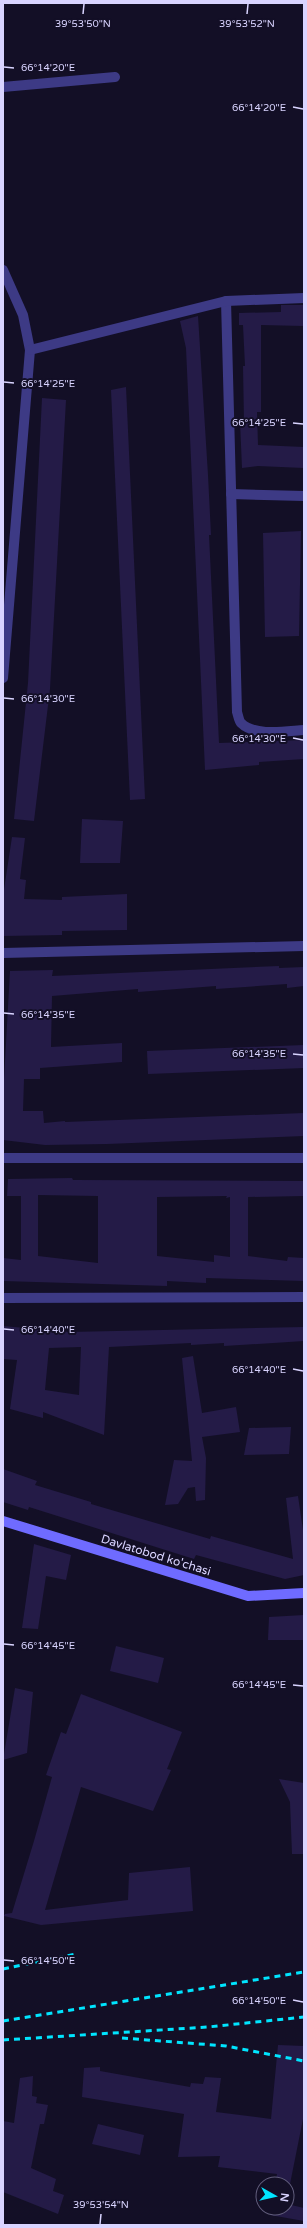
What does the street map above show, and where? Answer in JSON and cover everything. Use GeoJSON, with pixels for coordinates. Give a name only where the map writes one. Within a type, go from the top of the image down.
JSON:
{"type":"FeatureCollection","features":[{"type":"Feature","properties":{"kind":"street"},"geometry":{"type":"LineString","coordinates":[[3,87],[115,77]]}},
{"type":"Feature","properties":{"kind":"street"},"geometry":{"type":"LineString","coordinates":[[3,270],[23,315],[30,350],[3,678]]}},
{"type":"Feature","properties":{"kind":"street"},"geometry":{"type":"LineString","coordinates":[[30,350],[226,302],[304,298]]}},
{"type":"Feature","properties":{"kind":"street"},"geometry":{"type":"LineString","coordinates":[[226,302],[237,712],[240,723],[249,729],[262,731],[304,730]]}},
{"type":"Feature","properties":{"kind":"street"},"geometry":{"type":"LineString","coordinates":[[231,494],[304,496]]}},
{"type":"Feature","properties":{"kind":"street"},"geometry":{"type":"LineString","coordinates":[[3,953],[304,946]]}},
{"type":"Feature","properties":{"kind":"street"},"geometry":{"type":"LineString","coordinates":[[3,1158],[304,1158]]}},
{"type":"Feature","properties":{"kind":"street"},"geometry":{"type":"LineString","coordinates":[[3,1298],[304,1297]]}},
{"type":"Feature","properties":{"kind":"street","name":"Davlatobod ko'chasi"},"geometry":{"type":"LineString","coordinates":[[3,1521],[248,1596],[304,1593]]}},
{"type":"Feature","properties":{"kind":"building"},"geometry":{"type":"Polygon","coordinates":[[[281,305],[304,305],[304,326],[261,325],[261,412],[257,412],[258,445],[304,447],[304,468],[258,466],[242,468],[240,422],[244,422],[243,366],[245,366],[243,325],[239,325],[239,313],[281,312],[281,305]]]}},
{"type":"Feature","properties":{"kind":"building"},"geometry":{"type":"Polygon","coordinates":[[[198,316],[211,535],[209,535],[219,743],[304,740],[304,759],[259,762],[259,765],[205,770],[186,348],[180,321],[198,316]]]}},
{"type":"Feature","properties":{"kind":"building"},"geometry":{"type":"Polygon","coordinates":[[[126,387],[145,799],[130,800],[111,390],[126,387]]]}},
{"type":"Feature","properties":{"kind":"building"},"geometry":{"type":"Polygon","coordinates":[[[42,398],[66,400],[50,689],[34,821],[14,819],[28,683],[42,398]]]}},
{"type":"Feature","properties":{"kind":"building"},"geometry":{"type":"Polygon","coordinates":[[[301,531],[299,636],[265,637],[263,533],[301,531]]]}},
{"type":"Feature","properties":{"kind":"building"},"geometry":{"type":"Polygon","coordinates":[[[82,819],[123,821],[120,863],[80,863],[82,819]]]}},
{"type":"Feature","properties":{"kind":"building"},"geometry":{"type":"Polygon","coordinates":[[[12,837],[25,838],[20,879],[26,880],[24,899],[62,900],[62,897],[127,894],[127,930],[62,931],[62,935],[3,936],[3,896],[12,837]]]}},
{"type":"Feature","properties":{"kind":"building"},"geometry":{"type":"Polygon","coordinates":[[[279,966],[279,968],[304,967],[304,986],[287,988],[287,984],[216,989],[216,986],[138,992],[138,989],[52,996],[51,1047],[122,1043],[122,1062],[40,1068],[40,1079],[24,1079],[23,1111],[43,1111],[44,1123],[304,1113],[304,1136],[45,1145],[3,1140],[4,1079],[10,971],[53,970],[52,976],[279,966]]]}},
{"type":"Feature","properties":{"kind":"building"},"geometry":{"type":"Polygon","coordinates":[[[304,1045],[304,1068],[148,1074],[147,1051],[304,1045]]]}},
{"type":"Feature","properties":{"kind":"building"},"geometry":{"type":"Polygon","coordinates":[[[72,1178],[73,1180],[304,1181],[304,1196],[248,1197],[248,1256],[287,1261],[288,1257],[304,1258],[304,1281],[206,1278],[206,1283],[167,1281],[167,1286],[3,1281],[3,1258],[21,1260],[21,1196],[7,1196],[8,1179],[72,1178]],[[38,1195],[38,1256],[98,1263],[98,1196],[38,1195]],[[227,1196],[157,1197],[157,1256],[214,1262],[214,1255],[230,1257],[230,1197],[226,1198],[227,1196]]]}},
{"type":"Feature","properties":{"kind":"building"},"geometry":{"type":"Polygon","coordinates":[[[3,1326],[69,1332],[304,1327],[304,1341],[224,1346],[224,1343],[191,1345],[191,1343],[109,1347],[104,1435],[43,1412],[43,1418],[10,1409],[17,1360],[3,1359],[3,1326]],[[81,1347],[49,1348],[45,1390],[79,1395],[81,1347]]]}},
{"type":"Feature","properties":{"kind":"building"},"geometry":{"type":"Polygon","coordinates":[[[193,1356],[202,1413],[236,1407],[240,1432],[202,1437],[206,1458],[205,1500],[196,1501],[195,1487],[188,1488],[178,1504],[165,1505],[174,1460],[192,1461],[182,1358],[193,1356]]]}},
{"type":"Feature","properties":{"kind":"building"},"geometry":{"type":"Polygon","coordinates":[[[291,1427],[289,1454],[244,1455],[249,1428],[291,1427]]]}},
{"type":"Feature","properties":{"kind":"building"},"geometry":{"type":"Polygon","coordinates":[[[3,1469],[37,1481],[35,1485],[91,1502],[91,1504],[210,1539],[211,1536],[293,1559],[286,1498],[298,1496],[304,1537],[304,1575],[285,1579],[196,1555],[194,1559],[29,1507],[28,1510],[3,1502],[3,1469]]]}},
{"type":"Feature","properties":{"kind":"building"},"geometry":{"type":"Polygon","coordinates":[[[34,1544],[71,1555],[66,1580],[46,1576],[38,1629],[22,1628],[34,1544]]]}},
{"type":"Feature","properties":{"kind":"building"},"geometry":{"type":"Polygon","coordinates":[[[304,1615],[304,1640],[268,1640],[269,1617],[304,1615]]]}},
{"type":"Feature","properties":{"kind":"building"},"geometry":{"type":"Polygon","coordinates":[[[116,1646],[164,1658],[158,1683],[110,1671],[116,1646]]]}},
{"type":"Feature","properties":{"kind":"building"},"geometry":{"type":"Polygon","coordinates":[[[15,1688],[33,1692],[27,1753],[3,1760],[15,1688]]]}},
{"type":"Feature","properties":{"kind":"building"},"geometry":{"type":"Polygon","coordinates":[[[81,1694],[182,1732],[167,1769],[171,1770],[153,1811],[81,1787],[45,1910],[128,1900],[129,1873],[190,1867],[193,1911],[41,1925],[4,1916],[5,1914],[12,1913],[52,1777],[46,1775],[61,1732],[66,1734],[81,1694]]]}},
{"type":"Feature","properties":{"kind":"building"},"geometry":{"type":"Polygon","coordinates":[[[279,1779],[304,1783],[304,1854],[292,1854],[290,1802],[279,1779]]]}},
{"type":"Feature","properties":{"kind":"building"},"geometry":{"type":"Polygon","coordinates":[[[278,2045],[304,2046],[304,2114],[292,2176],[277,2176],[277,2174],[218,2167],[220,2156],[178,2157],[184,2114],[82,2097],[84,2068],[100,2067],[100,2071],[190,2087],[191,2083],[203,2084],[205,2077],[221,2078],[216,2112],[271,2119],[278,2045]]]}},
{"type":"Feature","properties":{"kind":"building"},"geometry":{"type":"Polygon","coordinates":[[[33,2076],[32,2096],[37,2097],[36,2103],[48,2105],[44,2124],[40,2124],[31,2168],[56,2179],[53,2191],[64,2195],[58,2214],[3,2192],[3,2121],[14,2123],[20,2078],[33,2076]]]}},
{"type":"Feature","properties":{"kind":"building"},"geometry":{"type":"Polygon","coordinates":[[[98,2124],[144,2135],[140,2155],[92,2144],[98,2124]]]}},
{"type":"Feature","properties":{"kind":"building"},"geometry":{"type":"Polygon","coordinates":[[[295,2206],[304,2208],[304,2221],[276,2216],[295,2216],[295,2206]]]}},
{"type":"Feature","properties":{"kind":"railway"},"geometry":{"type":"LineString","coordinates":[[3,1969],[76,1954]]}},
{"type":"Feature","properties":{"kind":"railway"},"geometry":{"type":"LineString","coordinates":[[3,2021],[304,1972]]}},
{"type":"Feature","properties":{"kind":"railway"},"geometry":{"type":"LineString","coordinates":[[3,2040],[208,2027],[304,2017]]}},
{"type":"Feature","properties":{"kind":"railway"},"geometry":{"type":"LineString","coordinates":[[122,2038],[226,2046],[304,2061]]}}]}
